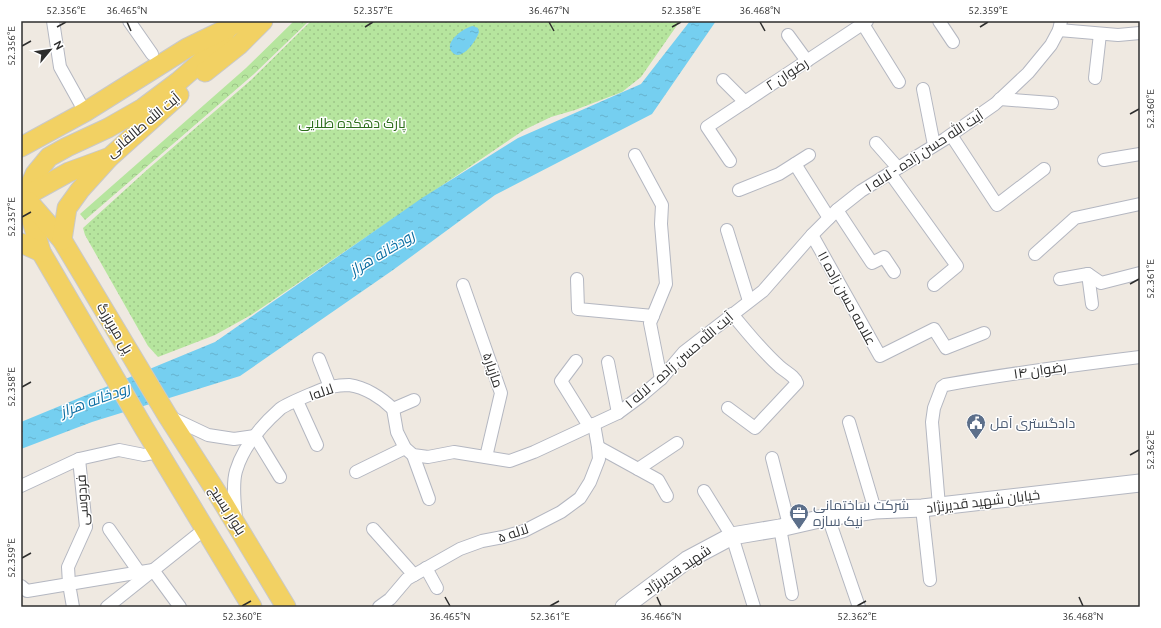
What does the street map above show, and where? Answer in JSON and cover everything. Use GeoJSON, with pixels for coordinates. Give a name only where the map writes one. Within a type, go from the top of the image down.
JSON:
{"type":"FeatureCollection","features":[{"type":"Feature","properties":{"kind":"main road","name":"آیت الله طالقانی"},"geometry":{"type":"LineString","coordinates":[[22,197],[70,172],[110,157],[197,78],[239,45],[263,21]]}},
{"type":"Feature","properties":{"kind":"main road"},"geometry":{"type":"LineString","coordinates":[[21,147],[85,112],[187,48],[231,23]]}},
{"type":"Feature","properties":{"kind":"main road"},"geometry":{"type":"LineString","coordinates":[[22,197],[35,174],[49,157],[144,108],[179,82],[210,54],[231,23]]}},
{"type":"Feature","properties":{"kind":"main road"},"geometry":{"type":"LineString","coordinates":[[58,152],[54,160],[56,168],[62,172],[70,172]]}},
{"type":"Feature","properties":{"kind":"main road"},"geometry":{"type":"LineString","coordinates":[[62,240],[67,208],[80,190],[110,157]]}},
{"type":"Feature","properties":{"kind":"main road","name":"پل میربزرگ"},"geometry":{"type":"LineString","coordinates":[[22,197],[62,240],[167,416]]}},
{"type":"Feature","properties":{"kind":"main road","name":"پل میربزرگ"},"geometry":{"type":"LineString","coordinates":[[22,197],[41,252],[144,428]]}},
{"type":"Feature","properties":{"kind":"main road"},"geometry":{"type":"LineString","coordinates":[[21,243],[41,252]]}},
{"type":"Feature","properties":{"kind":"main road","name":"بلوار بسیج"},"geometry":{"type":"LineString","coordinates":[[167,416],[219,496],[286,607]]}},
{"type":"Feature","properties":{"kind":"main road","name":"بلوار بسیج"},"geometry":{"type":"LineString","coordinates":[[144,428],[206,528],[252,607]]}},
{"type":"Feature","properties":{"kind":"main road"},"geometry":{"type":"LineString","coordinates":[[195,511],[194,496],[199,490],[207,488],[219,496]]}},
{"type":"Feature","properties":{"kind":"street"},"geometry":{"type":"LineString","coordinates":[[53,21],[60,67],[85,112]]}},
{"type":"Feature","properties":{"kind":"street"},"geometry":{"type":"LineString","coordinates":[[129,21],[152,54]]}},
{"type":"Feature","properties":{"kind":"street"},"geometry":{"type":"LineString","coordinates":[[939,21],[953,42]]}},
{"type":"Feature","properties":{"kind":"street"},"geometry":{"type":"LineString","coordinates":[[864,22],[899,82]]}},
{"type":"Feature","properties":{"kind":"street","name":"رضوان ۲"},"geometry":{"type":"LineString","coordinates":[[730,161],[707,127],[864,22]]}},
{"type":"Feature","properties":{"kind":"street"},"geometry":{"type":"LineString","coordinates":[[1060,26],[1100,34],[1118,35],[1140,33]]}},
{"type":"Feature","properties":{"kind":"street","name":"آیت الله حسن زاده - لاله ۱"},"geometry":{"type":"LineString","coordinates":[[409,452],[428,457],[454,452],[510,461],[534,452],[618,413],[661,379],[684,352],[763,291],[812,235],[833,214],[861,191],[951,135],[1000,99],[1028,73],[1051,45],[1060,26]]}},
{"type":"Feature","properties":{"kind":"street"},"geometry":{"type":"LineString","coordinates":[[1095,78],[1100,34]]}},
{"type":"Feature","properties":{"kind":"street"},"geometry":{"type":"LineString","coordinates":[[788,35],[807,61]]}},
{"type":"Feature","properties":{"kind":"street"},"geometry":{"type":"LineString","coordinates":[[723,80],[745,102]]}},
{"type":"Feature","properties":{"kind":"street"},"geometry":{"type":"LineString","coordinates":[[923,88],[934,146]]}},
{"type":"Feature","properties":{"kind":"street"},"geometry":{"type":"LineString","coordinates":[[1000,99],[1052,103]]}},
{"type":"Feature","properties":{"kind":"street"},"geometry":{"type":"LineString","coordinates":[[951,135],[997,205],[1044,169]]}},
{"type":"Feature","properties":{"kind":"street"},"geometry":{"type":"LineString","coordinates":[[876,143],[957,266],[934,285]]}},
{"type":"Feature","properties":{"kind":"street"},"geometry":{"type":"LineString","coordinates":[[1104,160],[1140,154]]}},
{"type":"Feature","properties":{"kind":"street"},"geometry":{"type":"LineString","coordinates":[[635,155],[662,205],[661,224],[666,284],[650,323],[661,379]]}},
{"type":"Feature","properties":{"kind":"street"},"geometry":{"type":"LineString","coordinates":[[739,190],[780,174],[809,155]]}},
{"type":"Feature","properties":{"kind":"street"},"geometry":{"type":"LineString","coordinates":[[795,164],[872,263],[884,257],[894,272]]}},
{"type":"Feature","properties":{"kind":"street"},"geometry":{"type":"LineString","coordinates":[[1035,254],[1075,218],[1140,204]]}},
{"type":"Feature","properties":{"kind":"street"},"geometry":{"type":"LineString","coordinates":[[727,230],[749,301]]}},
{"type":"Feature","properties":{"kind":"street","name":"علامه حسن زاده ۱۱"},"geometry":{"type":"LineString","coordinates":[[812,235],[880,356],[934,329],[946,348],[984,334]]}},
{"type":"Feature","properties":{"kind":"street"},"geometry":{"type":"LineString","coordinates":[[1060,279],[1088,274],[1101,283],[1140,273]]}},
{"type":"Feature","properties":{"kind":"street"},"geometry":{"type":"LineString","coordinates":[[1088,274],[1092,304]]}},
{"type":"Feature","properties":{"kind":"street"},"geometry":{"type":"LineString","coordinates":[[578,279],[578,309],[653,316]]}},
{"type":"Feature","properties":{"kind":"street","name":"مازیار۵"},"geometry":{"type":"LineString","coordinates":[[463,285],[501,393],[486,457]]}},
{"type":"Feature","properties":{"kind":"street"},"geometry":{"type":"LineString","coordinates":[[728,408],[755,428],[797,383],[797,381],[762,350],[732,314]]}},
{"type":"Feature","properties":{"kind":"street","name":"رضوان ۱۴"},"geometry":{"type":"LineString","coordinates":[[939,506],[932,422],[934,408],[942,387],[990,377],[1140,357]]}},
{"type":"Feature","properties":{"kind":"street"},"geometry":{"type":"LineString","coordinates":[[319,359],[330,387]]}},
{"type":"Feature","properties":{"kind":"street"},"geometry":{"type":"LineString","coordinates":[[576,361],[561,381],[592,425]]}},
{"type":"Feature","properties":{"kind":"street"},"geometry":{"type":"LineString","coordinates":[[608,362],[618,413]]}},
{"type":"Feature","properties":{"kind":"street","name":"لاله۱"},"geometry":{"type":"LineString","coordinates":[[236,524],[234,497],[236,472],[242,457],[255,436],[281,408],[330,387],[349,385],[365,390],[385,401],[394,409]]}},
{"type":"Feature","properties":{"kind":"street"},"geometry":{"type":"LineString","coordinates":[[414,400],[394,409],[396,432],[409,452],[429,499]]}},
{"type":"Feature","properties":{"kind":"street"},"geometry":{"type":"LineString","coordinates":[[297,401],[318,445]]}},
{"type":"Feature","properties":{"kind":"street"},"geometry":{"type":"LineString","coordinates":[[167,416],[208,435],[234,439],[255,436],[280,477]]}},
{"type":"Feature","properties":{"kind":"street"},"geometry":{"type":"LineString","coordinates":[[849,422],[875,510]]}},
{"type":"Feature","properties":{"kind":"street","name":"لاله ۵"},"geometry":{"type":"LineString","coordinates":[[379,607],[390,599],[407,579],[460,549],[482,541],[524,531],[561,512],[580,498],[599,459],[598,447],[592,425]]}},
{"type":"Feature","properties":{"kind":"street"},"geometry":{"type":"LineString","coordinates":[[638,469],[677,443]]}},
{"type":"Feature","properties":{"kind":"street"},"geometry":{"type":"LineString","coordinates":[[598,447],[658,480],[667,496]]}},
{"type":"Feature","properties":{"kind":"street"},"geometry":{"type":"LineString","coordinates":[[21,486],[79,459],[119,450],[144,455],[158,452]]}},
{"type":"Feature","properties":{"kind":"street"},"geometry":{"type":"LineString","coordinates":[[356,472],[409,452]]}},
{"type":"Feature","properties":{"kind":"street"},"geometry":{"type":"LineString","coordinates":[[772,458],[784,526],[792,594]]}},
{"type":"Feature","properties":{"kind":"street","name":"فردوسی"},"geometry":{"type":"LineString","coordinates":[[73,607],[68,567],[86,526],[79,459]]}},
{"type":"Feature","properties":{"kind":"street","name":"خيابان شهيد قديرنژاد"},"geometry":{"type":"LineString","coordinates":[[732,536],[828,517],[875,510],[922,508],[1140,483]]}},
{"type":"Feature","properties":{"kind":"street"},"geometry":{"type":"LineString","coordinates":[[704,491],[732,536],[754,607]]}},
{"type":"Feature","properties":{"kind":"street"},"geometry":{"type":"LineString","coordinates":[[922,508],[930,580]]}},
{"type":"Feature","properties":{"kind":"street"},"geometry":{"type":"LineString","coordinates":[[828,517],[859,607]]}},
{"type":"Feature","properties":{"kind":"street"},"geometry":{"type":"LineString","coordinates":[[107,607],[206,528]]}},
{"type":"Feature","properties":{"kind":"street"},"geometry":{"type":"LineString","coordinates":[[109,529],[139,572]]}},
{"type":"Feature","properties":{"kind":"street"},"geometry":{"type":"LineString","coordinates":[[373,529],[414,575]]}},
{"type":"Feature","properties":{"kind":"street","name":"شهید قدیرنژاد"},"geometry":{"type":"LineString","coordinates":[[624,607],[687,560],[732,536]]}},
{"type":"Feature","properties":{"kind":"street"},"geometry":{"type":"LineString","coordinates":[[426,568],[437,588]]}},
{"type":"Feature","properties":{"kind":"street"},"geometry":{"type":"LineString","coordinates":[[21,586],[27,591],[153,570]]}},
{"type":"Feature","properties":{"kind":"street"},"geometry":{"type":"LineString","coordinates":[[153,570],[180,607]]}},
{"type":"Feature","properties":{"kind":"green space"},"geometry":{"type":"Polygon","coordinates":[[[294,21],[309,21],[254,74],[85,220],[80,214],[246,68],[294,21]]]}},
{"type":"Feature","properties":{"kind":"green space","name":"پارک دهکده طلایی"},"geometry":{"type":"Polygon","coordinates":[[[311,21],[680,21],[641,77],[622,92],[575,110],[551,117],[524,130],[251,315],[215,335],[158,357],[148,346],[85,235],[83,228],[148,169],[251,80],[311,21]]]}},
{"type":"Feature","properties":{"kind":"water","name":"رودخانه هراز"},"geometry":{"type":"Polygon","coordinates":[[[690,21],[716,21],[652,114],[495,195],[393,270],[240,376],[92,422],[21,449],[21,422],[215,342],[422,198],[518,138],[641,84],[690,21]]]}},
{"type":"Feature","properties":{"kind":"water"},"geometry":{"type":"Polygon","coordinates":[[[473,26],[478,28],[478,36],[464,53],[456,55],[452,52],[450,44],[460,32],[473,26]]]}},
{"type":"Feature","properties":{"kind":"place","name":"دادگستری آمل"},"geometry":{"type":"Point","coordinates":[976,440]}},
{"type":"Feature","properties":{"kind":"place","name":"شرکت ساختمانی نیک سازه"},"geometry":{"type":"Point","coordinates":[799,530]}}]}
